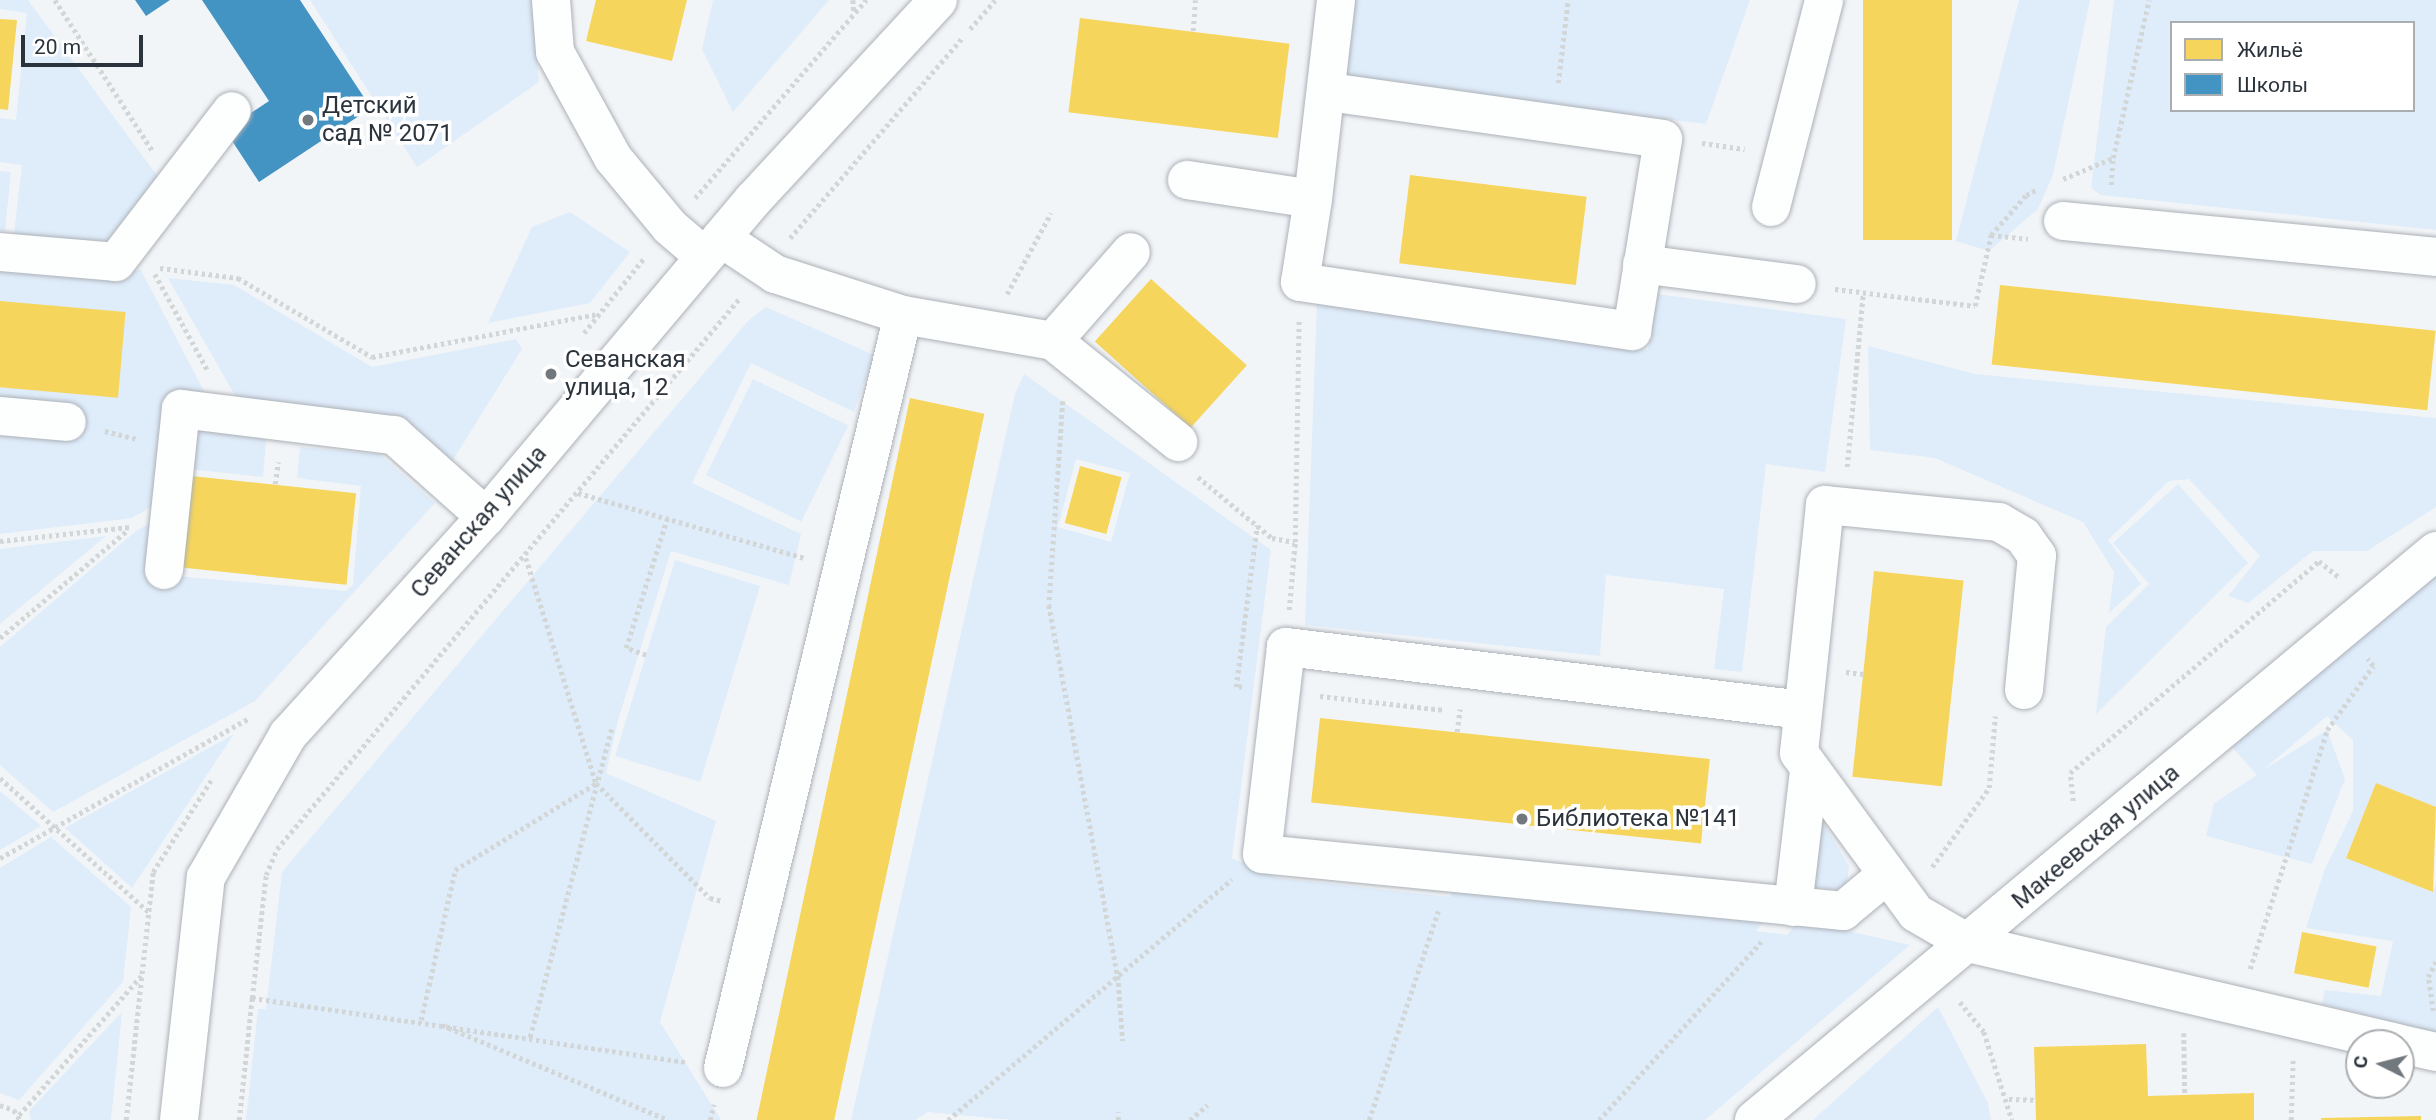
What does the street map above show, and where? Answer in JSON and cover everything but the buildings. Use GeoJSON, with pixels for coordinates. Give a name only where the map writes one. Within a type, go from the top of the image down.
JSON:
{"type":"FeatureCollection","features":[{"type":"Feature","properties":{"kind":"street"},"geometry":{"type":"LineString","coordinates":[[551,0],[555,52],[613,158],[670,227],[764,269],[903,315],[1053,341],[1178,442]]}},
{"type":"Feature","properties":{"kind":"street","name":"Севанская улица"},"geometry":{"type":"LineString","coordinates":[[179,1120],[206,877],[215,854],[288,735],[486,517],[713,247],[938,0]]}},
{"type":"Feature","properties":{"kind":"street"},"geometry":{"type":"LineString","coordinates":[[1327,92],[1663,139],[1632,331],[1300,282],[1327,92],[1336,0]]}},
{"type":"Feature","properties":{"kind":"street"},"geometry":{"type":"LineString","coordinates":[[1771,207],[1824,0]]}},
{"type":"Feature","properties":{"kind":"street"},"geometry":{"type":"LineString","coordinates":[[0,252],[116,262],[173,184],[233,111]]}},
{"type":"Feature","properties":{"kind":"street"},"geometry":{"type":"LineString","coordinates":[[1187,180],[1313,199]]}},
{"type":"Feature","properties":{"kind":"street"},"geometry":{"type":"LineString","coordinates":[[2063,221],[2436,257]]}},
{"type":"Feature","properties":{"kind":"street"},"geometry":{"type":"LineString","coordinates":[[1053,341],[1131,252]]}},
{"type":"Feature","properties":{"kind":"street"},"geometry":{"type":"LineString","coordinates":[[1642,264],[1797,284]]}},
{"type":"Feature","properties":{"kind":"street"},"geometry":{"type":"LineString","coordinates":[[723,1068],[903,315]]}},
{"type":"Feature","properties":{"kind":"street"},"geometry":{"type":"LineString","coordinates":[[164,570],[181,409],[394,435],[486,517]]}},
{"type":"Feature","properties":{"kind":"street"},"geometry":{"type":"LineString","coordinates":[[0,416],[67,422]]}},
{"type":"Feature","properties":{"kind":"street"},"geometry":{"type":"LineString","coordinates":[[2010,698],[2037,556],[2023,536],[1999,522],[1825,505],[1799,753],[1885,876],[1916,913],[1968,943],[2345,1031]]}},
{"type":"Feature","properties":{"kind":"street","name":"Макеевская улица"},"geometry":{"type":"LineString","coordinates":[[1754,1120],[2346,629],[2436,551]]}},
{"type":"Feature","properties":{"kind":"street"},"geometry":{"type":"LineString","coordinates":[[1803,710],[1286,647],[1262,854],[1843,911],[1885,876]]}},
{"type":"Feature","properties":{"kind":"street"},"geometry":{"type":"LineString","coordinates":[[1793,907],[1809,770]]}},
{"type":"Feature","properties":{"kind":"street"},"geometry":{"type":"LineString","coordinates":[[2415,1047],[2436,1052]]}},
{"type":"Feature","properties":{"kind":"path"},"geometry":{"type":"LineString","coordinates":[[55,0],[173,184]]}},
{"type":"Feature","properties":{"kind":"path"},"geometry":{"type":"LineString","coordinates":[[853,0],[854,12],[866,0]]}},
{"type":"Feature","properties":{"kind":"path"},"geometry":{"type":"LineString","coordinates":[[239,1120],[266,875],[277,849],[525,557],[764,269],[995,0]]}},
{"type":"Feature","properties":{"kind":"path"},"geometry":{"type":"LineString","coordinates":[[1193,31],[1195,0]]}},
{"type":"Feature","properties":{"kind":"path"},"geometry":{"type":"LineString","coordinates":[[1553,122],[1568,0]]}},
{"type":"Feature","properties":{"kind":"path"},"geometry":{"type":"LineString","coordinates":[[2051,184],[2113,158],[2149,0]]}},
{"type":"Feature","properties":{"kind":"path"},"geometry":{"type":"LineString","coordinates":[[1663,139],[1784,154]]}},
{"type":"Feature","properties":{"kind":"path"},"geometry":{"type":"LineString","coordinates":[[1797,284],[1975,306],[1991,235],[2026,195],[2038,189]]}},
{"type":"Feature","properties":{"kind":"path"},"geometry":{"type":"LineString","coordinates":[[988,329],[1051,213]]}},
{"type":"Feature","properties":{"kind":"path"},"geometry":{"type":"LineString","coordinates":[[231,415],[152,267],[238,278],[372,357],[599,314]]}},
{"type":"Feature","properties":{"kind":"path"},"geometry":{"type":"LineString","coordinates":[[1286,647],[1295,542],[1300,282]]}},
{"type":"Feature","properties":{"kind":"path"},"geometry":{"type":"LineString","coordinates":[[1843,507],[1863,293]]}},
{"type":"Feature","properties":{"kind":"path"},"geometry":{"type":"LineString","coordinates":[[1063,394],[1049,605],[1118,976],[1123,1041]]}},
{"type":"Feature","properties":{"kind":"path"},"geometry":{"type":"LineString","coordinates":[[67,422],[178,448]]}},
{"type":"Feature","properties":{"kind":"path"},"geometry":{"type":"LineString","coordinates":[[578,493],[842,569]]}},
{"type":"Feature","properties":{"kind":"path"},"geometry":{"type":"LineString","coordinates":[[0,638],[131,527],[172,506]]}},
{"type":"Feature","properties":{"kind":"path"},"geometry":{"type":"LineString","coordinates":[[646,655],[626,648],[667,519]]}},
{"type":"Feature","properties":{"kind":"path"},"geometry":{"type":"LineString","coordinates":[[1257,525],[1236,687],[1474,714]]}},
{"type":"Feature","properties":{"kind":"path"},"geometry":{"type":"LineString","coordinates":[[0,541],[131,527]]}},
{"type":"Feature","properties":{"kind":"path"},"geometry":{"type":"LineString","coordinates":[[525,557],[596,783],[710,898],[761,910]]}},
{"type":"Feature","properties":{"kind":"path"},"geometry":{"type":"LineString","coordinates":[[2238,1006],[2327,730],[2373,666],[2346,629]]}},
{"type":"Feature","properties":{"kind":"path"},"geometry":{"type":"LineString","coordinates":[[1841,684],[1843,658]]}},
{"type":"Feature","properties":{"kind":"path"},"geometry":{"type":"LineString","coordinates":[[1842,671],[1863,674]]}},
{"type":"Feature","properties":{"kind":"path"},"geometry":{"type":"LineString","coordinates":[[1927,875],[1989,788],[2010,698]]}},
{"type":"Feature","properties":{"kind":"path"},"geometry":{"type":"LineString","coordinates":[[0,858],[256,715]]}},
{"type":"Feature","properties":{"kind":"path"},"geometry":{"type":"LineString","coordinates":[[530,1037],[612,726]]}},
{"type":"Feature","properties":{"kind":"path"},"geometry":{"type":"LineString","coordinates":[[0,778],[149,912]]}},
{"type":"Feature","properties":{"kind":"path"},"geometry":{"type":"LineString","coordinates":[[421,1020],[455,870],[596,783]]}},
{"type":"Feature","properties":{"kind":"path"},"geometry":{"type":"LineString","coordinates":[[948,1120],[1262,854]]}},
{"type":"Feature","properties":{"kind":"path"},"geometry":{"type":"LineString","coordinates":[[1369,1120],[1451,872]]}},
{"type":"Feature","properties":{"kind":"path"},"geometry":{"type":"LineString","coordinates":[[1599,1120],[1793,907]]}},
{"type":"Feature","properties":{"kind":"path"},"geometry":{"type":"LineString","coordinates":[[2434,1014],[2428,977],[2436,962]]}},
{"type":"Feature","properties":{"kind":"path"},"geometry":{"type":"LineString","coordinates":[[0,1105],[19,1118],[142,975],[125,1120]]}},
{"type":"Feature","properties":{"kind":"path"},"geometry":{"type":"LineString","coordinates":[[1950,990],[1984,1032],[2009,1100],[2012,1120]]}},
{"type":"Feature","properties":{"kind":"path"},"geometry":{"type":"LineString","coordinates":[[2185,1095],[2184,1015],[2189,995]]}},
{"type":"Feature","properties":{"kind":"path"},"geometry":{"type":"LineString","coordinates":[[252,998],[435,1022],[723,1068],[710,1120]]}},
{"type":"Feature","properties":{"kind":"path"},"geometry":{"type":"LineString","coordinates":[[435,1022],[668,1120]]}},
{"type":"Feature","properties":{"kind":"path"},"geometry":{"type":"LineString","coordinates":[[2291,1120],[2293,1053]]}},
{"type":"Feature","properties":{"kind":"path"},"geometry":{"type":"LineString","coordinates":[[2009,1100],[2035,1100]]}},
{"type":"Feature","properties":{"kind":"path"},"geometry":{"type":"LineString","coordinates":[[1190,1120],[1208,1105]]}},
{"type":"Feature","properties":{"kind":"path"},"geometry":{"type":"LineString","coordinates":[[1118,1112],[1118,1120]]}},
{"type":"Feature","properties":{"kind":"shaded area"},"geometry":{"type":"Polygon","coordinates":[[[0,0],[28,0],[161,181],[107,267],[141,270],[208,399],[164,499],[132,518],[0,534],[0,240],[13,241],[22,165],[0,162],[0,118],[16,120],[27,13],[0,9],[0,0]]]}},
{"type":"Feature","properties":{"kind":"shaded area"},"geometry":{"type":"Polygon","coordinates":[[[310,0],[531,0],[539,82],[417,167],[310,0]]]}},
{"type":"Feature","properties":{"kind":"shaded area"},"geometry":{"type":"Polygon","coordinates":[[[713,0],[829,0],[733,112],[702,49],[713,0]]]}},
{"type":"Feature","properties":{"kind":"shaded area"},"geometry":{"type":"Polygon","coordinates":[[[1352,0],[1750,0],[1706,124],[1342,78],[1352,0]]]}},
{"type":"Feature","properties":{"kind":"shaded area"},"geometry":{"type":"Polygon","coordinates":[[[2019,0],[2090,0],[2053,175],[2038,209],[1989,251],[1956,241],[2019,0]]]}},
{"type":"Feature","properties":{"kind":"shaded area"},"geometry":{"type":"Polygon","coordinates":[[[2114,0],[2436,0],[2436,230],[2101,195],[2091,188],[2114,0]]]}},
{"type":"Feature","properties":{"kind":"shaded area"},"geometry":{"type":"Polygon","coordinates":[[[0,171],[11,172],[5,231],[0,231],[0,171]]]}},
{"type":"Feature","properties":{"kind":"shaded area"},"geometry":{"type":"Polygon","coordinates":[[[570,212],[630,252],[590,303],[488,323],[532,227],[570,212]]]}},
{"type":"Feature","properties":{"kind":"shaded area"},"geometry":{"type":"Polygon","coordinates":[[[168,278],[234,285],[372,367],[516,339],[522,349],[448,468],[241,406],[168,278]]]}},
{"type":"Feature","properties":{"kind":"shaded area"},"geometry":{"type":"Polygon","coordinates":[[[1657,294],[1846,319],[1825,472],[1766,464],[1742,672],[1714,669],[1724,589],[1606,575],[1600,656],[1305,625],[1317,302],[1648,350],[1657,294]]]}},
{"type":"Feature","properties":{"kind":"shaded area"},"geometry":{"type":"Polygon","coordinates":[[[766,307],[874,355],[854,412],[751,363],[692,483],[801,534],[789,585],[671,551],[618,720],[606,773],[716,821],[660,1022],[721,1120],[246,1120],[258,1009],[266,1009],[282,872],[748,321],[766,307]]]}},
{"type":"Feature","properties":{"kind":"shaded area"},"geometry":{"type":"Polygon","coordinates":[[[1868,346],[1975,374],[2436,418],[2436,507],[2367,551],[2313,551],[2248,603],[2228,596],[2260,556],[2189,479],[2169,481],[2108,540],[2141,584],[2109,613],[2114,572],[2083,522],[1935,458],[1870,450],[1868,346]]]}},
{"type":"Feature","properties":{"kind":"shaded area"},"geometry":{"type":"Polygon","coordinates":[[[1024,374],[1271,550],[1232,858],[1279,878],[1450,897],[1455,884],[1769,915],[1756,931],[1787,935],[1800,920],[1910,945],[1705,1120],[1013,1120],[928,1112],[915,1120],[851,1120],[1015,394],[1024,374]],[[1076,459],[1058,527],[1111,542],[1130,473],[1076,459]]]}},
{"type":"Feature","properties":{"kind":"shaded area"},"geometry":{"type":"Polygon","coordinates":[[[753,379],[848,425],[801,522],[706,475],[753,379]]]}},
{"type":"Feature","properties":{"kind":"shaded area"},"geometry":{"type":"Polygon","coordinates":[[[189,421],[267,431],[263,477],[189,469],[177,576],[346,591],[353,585],[361,486],[297,478],[300,447],[379,454],[435,503],[255,701],[53,812],[0,765],[0,647],[136,531],[162,517],[189,421]]]}},
{"type":"Feature","properties":{"kind":"shaded area"},"geometry":{"type":"Polygon","coordinates":[[[2178,484],[2248,563],[2096,714],[2106,627],[2149,584],[2113,543],[2178,484]]]}},
{"type":"Feature","properties":{"kind":"shaded area"},"geometry":{"type":"Polygon","coordinates":[[[106,536],[0,624],[0,549],[106,536]]]}},
{"type":"Feature","properties":{"kind":"shaded area"},"geometry":{"type":"Polygon","coordinates":[[[675,560],[760,586],[700,782],[615,756],[675,560]]]}},
{"type":"Feature","properties":{"kind":"shaded area"},"geometry":{"type":"Polygon","coordinates":[[[2436,575],[2436,807],[2376,783],[2346,857],[2432,892],[2436,884],[2436,1033],[2322,1004],[2325,990],[2381,996],[2393,941],[2306,928],[2324,871],[2353,811],[2353,740],[2327,716],[2263,770],[2327,730],[2345,779],[2312,864],[2206,836],[2214,803],[2257,775],[2232,747],[2436,575]]]}},
{"type":"Feature","properties":{"kind":"shaded area"},"geometry":{"type":"Polygon","coordinates":[[[234,734],[132,888],[65,828],[234,734]]]}},
{"type":"Feature","properties":{"kind":"shaded area"},"geometry":{"type":"Polygon","coordinates":[[[0,791],[41,826],[0,850],[0,791]]]}},
{"type":"Feature","properties":{"kind":"shaded area"},"geometry":{"type":"Polygon","coordinates":[[[1815,809],[1849,866],[1846,891],[1805,886],[1815,809]]]}},
{"type":"Feature","properties":{"kind":"shaded area"},"geometry":{"type":"Polygon","coordinates":[[[51,837],[131,907],[123,982],[19,1100],[0,1093],[0,868],[51,837]]]}},
{"type":"Feature","properties":{"kind":"shaded area"},"geometry":{"type":"Polygon","coordinates":[[[1938,1007],[1988,1103],[1991,1120],[1813,1120],[1938,1007]]]}},
{"type":"Feature","properties":{"kind":"shaded area"},"geometry":{"type":"Polygon","coordinates":[[[122,1012],[111,1120],[31,1120],[29,1111],[122,1012]]]}},
{"type":"Feature","properties":{"kind":"place","name":"Детский сад № 2071"},"geometry":{"type":"Point","coordinates":[308,120]}},
{"type":"Feature","properties":{"kind":"place","name":"Севанская улица, 12"},"geometry":{"type":"Point","coordinates":[551,374]}},
{"type":"Feature","properties":{"kind":"place","name":"Библиотека №141"},"geometry":{"type":"Point","coordinates":[1522,819]}}]}
